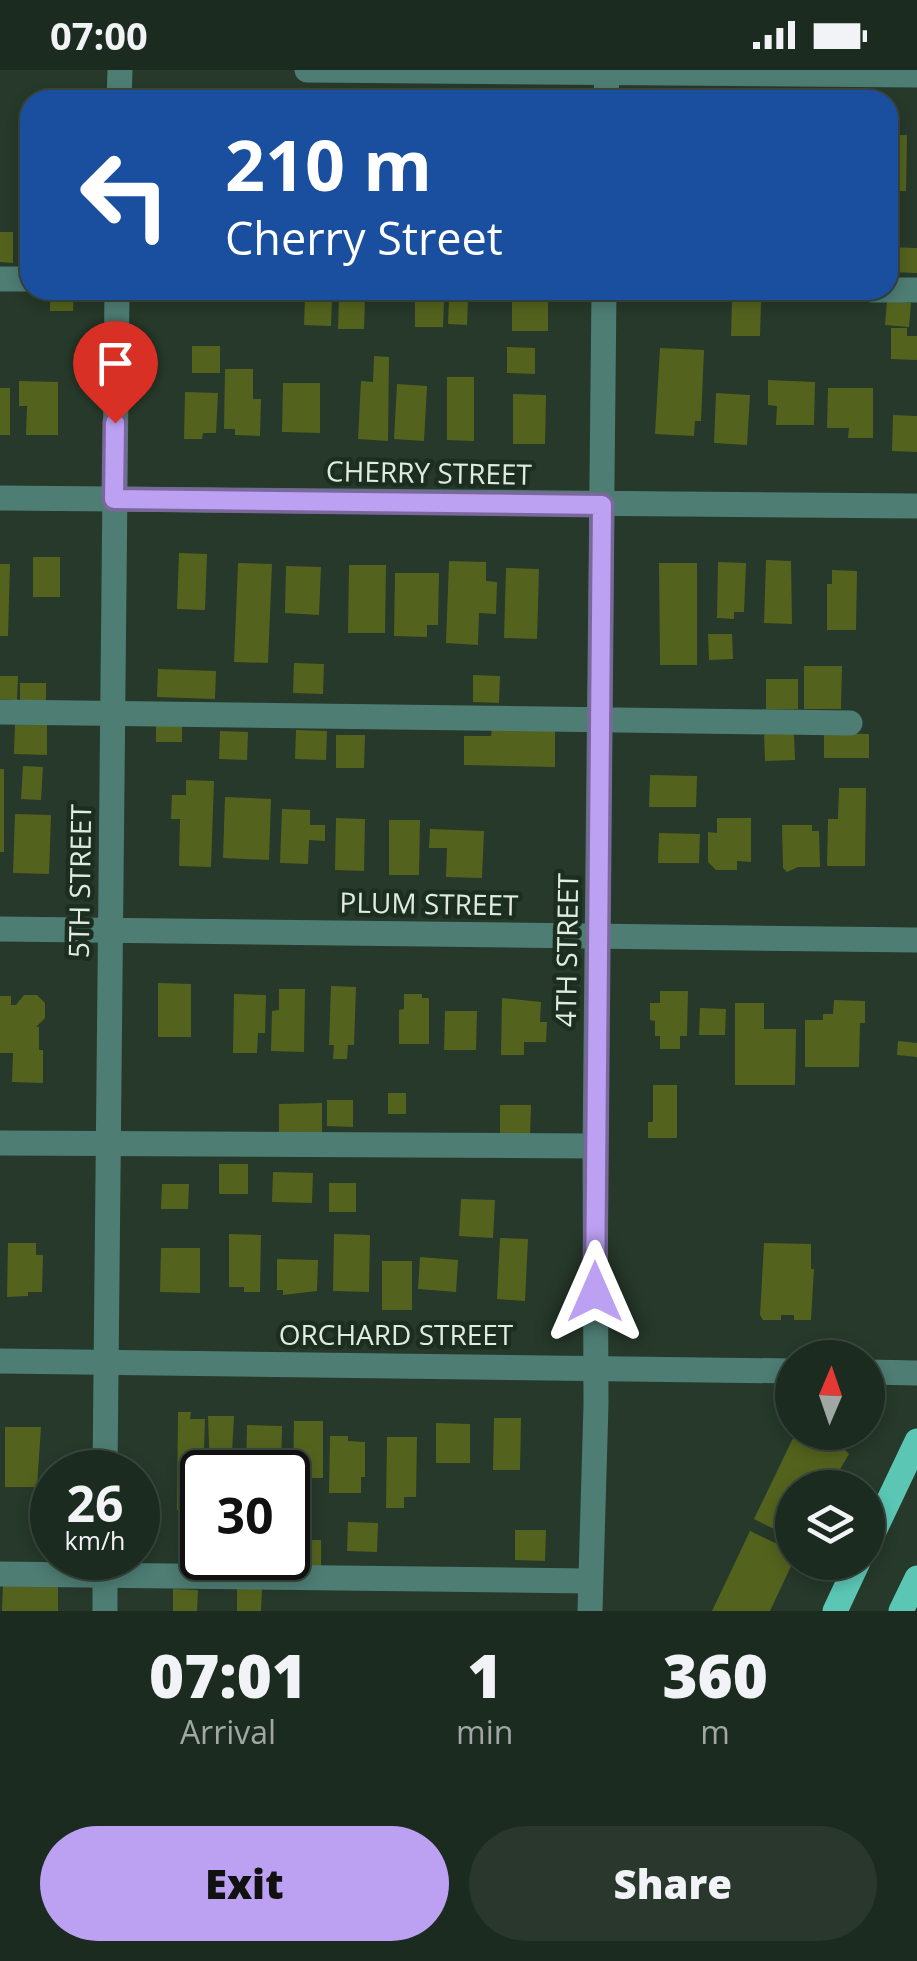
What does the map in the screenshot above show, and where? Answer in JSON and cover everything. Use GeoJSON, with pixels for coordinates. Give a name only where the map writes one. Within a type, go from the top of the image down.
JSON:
{"type":"FeatureCollection","features":[{"type":"Feature","properties":{"kind":"main road"},"geometry":{"type":"LineString","coordinates":[[885,1508],[917,1441]]}},
{"type":"Feature","properties":{"kind":"main road"},"geometry":{"type":"LineString","coordinates":[[901,1611],[917,1578]]}},
{"type":"Feature","properties":{"kind":"main road"},"geometry":{"type":"LineString","coordinates":[[835,1611],[850,1580]]}},
{"type":"Feature","properties":{"kind":"street"},"geometry":{"type":"LineString","coordinates":[[308,70],[917,76]]}},
{"type":"Feature","properties":{"kind":"street","name":"5TH STREET"},"geometry":{"type":"LineString","coordinates":[[105,1450],[117,300]]}},
{"type":"Feature","properties":{"kind":"street","name":"4TH STREET"},"geometry":{"type":"LineString","coordinates":[[590,1611],[604,300]]}},
{"type":"Feature","properties":{"kind":"street","name":"CHERRY STREET"},"geometry":{"type":"LineString","coordinates":[[0,498],[917,506]]}},
{"type":"Feature","properties":{"kind":"street"},"geometry":{"type":"LineString","coordinates":[[0,712],[850,723]]}},
{"type":"Feature","properties":{"kind":"street","name":"PLUM STREET"},"geometry":{"type":"LineString","coordinates":[[0,930],[917,940]]}},
{"type":"Feature","properties":{"kind":"street"},"geometry":{"type":"LineString","coordinates":[[0,1142],[595,1146]]}},
{"type":"Feature","properties":{"kind":"street","name":"ORCHARD STREET"},"geometry":{"type":"LineString","coordinates":[[0,1361],[775,1371]]}},
{"type":"Feature","properties":{"kind":"street"},"geometry":{"type":"LineString","coordinates":[[885,1372],[917,1373]]}},
{"type":"Feature","properties":{"kind":"street"},"geometry":{"type":"LineString","coordinates":[[160,1568],[590,1581]]}},
{"type":"Feature","properties":{"kind":"street"},"geometry":{"type":"LineString","coordinates":[[0,1574],[30,1572]]}},
{"type":"Feature","properties":{"kind":"street"},"geometry":{"type":"LineString","coordinates":[[105,1580],[105,1611]]}},
{"type":"Feature","properties":{"kind":"building"},"geometry":{"type":"Polygon","coordinates":[[[898,135],[907,135],[906,191],[898,191],[898,135]]]}},
{"type":"Feature","properties":{"kind":"building"},"geometry":{"type":"Polygon","coordinates":[[[0,232],[13,232],[13,263],[0,262],[0,232]]]}},
{"type":"Feature","properties":{"kind":"building"},"geometry":{"type":"Polygon","coordinates":[[[898,247],[917,248],[917,273],[898,272],[898,247]]]}},
{"type":"Feature","properties":{"kind":"building"},"geometry":{"type":"Polygon","coordinates":[[[50,300],[74,300],[73,311],[50,311],[50,300]]]}},
{"type":"Feature","properties":{"kind":"building"},"geometry":{"type":"Polygon","coordinates":[[[305,300],[332,300],[331,326],[304,325],[305,300]]]}},
{"type":"Feature","properties":{"kind":"building"},"geometry":{"type":"Polygon","coordinates":[[[339,300],[365,300],[364,329],[338,329],[339,300]]]}},
{"type":"Feature","properties":{"kind":"building"},"geometry":{"type":"Polygon","coordinates":[[[415,300],[444,301],[443,327],[415,327],[415,300]]]}},
{"type":"Feature","properties":{"kind":"building"},"geometry":{"type":"Polygon","coordinates":[[[449,300],[468,300],[467,325],[448,324],[449,300]]]}},
{"type":"Feature","properties":{"kind":"building"},"geometry":{"type":"Polygon","coordinates":[[[512,301],[548,301],[548,331],[512,331],[512,301]]]}},
{"type":"Feature","properties":{"kind":"building"},"geometry":{"type":"Polygon","coordinates":[[[732,301],[761,302],[760,336],[731,336],[732,301]]]}},
{"type":"Feature","properties":{"kind":"building"},"geometry":{"type":"Polygon","coordinates":[[[887,301],[911,303],[909,327],[885,325],[887,301]]]}},
{"type":"Feature","properties":{"kind":"building"},"geometry":{"type":"Polygon","coordinates":[[[891,328],[907,328],[907,336],[917,336],[917,360],[891,359],[891,328]]]}},
{"type":"Feature","properties":{"kind":"building"},"geometry":{"type":"Polygon","coordinates":[[[192,346],[220,346],[220,373],[192,373],[192,346]]]}},
{"type":"Feature","properties":{"kind":"building"},"geometry":{"type":"Polygon","coordinates":[[[507,347],[535,348],[535,374],[507,373],[507,347]]]}},
{"type":"Feature","properties":{"kind":"building"},"geometry":{"type":"Polygon","coordinates":[[[660,348],[704,350],[701,421],[695,421],[694,436],[655,434],[660,348]]]}},
{"type":"Feature","properties":{"kind":"building"},"geometry":{"type":"Polygon","coordinates":[[[374,356],[389,357],[388,441],[358,439],[361,381],[373,382],[374,356]]]}},
{"type":"Feature","properties":{"kind":"building"},"geometry":{"type":"Polygon","coordinates":[[[225,369],[253,369],[253,399],[261,399],[260,436],[235,435],[235,429],[224,429],[225,369]]]}},
{"type":"Feature","properties":{"kind":"building"},"geometry":{"type":"Polygon","coordinates":[[[447,377],[474,377],[474,441],[447,440],[447,377]]]}},
{"type":"Feature","properties":{"kind":"building"},"geometry":{"type":"Polygon","coordinates":[[[768,380],[815,382],[814,425],[776,425],[777,406],[768,405],[768,380]]]}},
{"type":"Feature","properties":{"kind":"building"},"geometry":{"type":"Polygon","coordinates":[[[19,381],[58,382],[58,435],[26,435],[27,406],[19,406],[19,381]]]}},
{"type":"Feature","properties":{"kind":"building"},"geometry":{"type":"Polygon","coordinates":[[[283,383],[320,383],[320,433],[282,432],[283,383]]]}},
{"type":"Feature","properties":{"kind":"building"},"geometry":{"type":"Polygon","coordinates":[[[397,384],[427,386],[424,441],[394,439],[397,384]]]}},
{"type":"Feature","properties":{"kind":"building"},"geometry":{"type":"Polygon","coordinates":[[[0,388],[10,388],[10,435],[0,435],[0,388]]]}},
{"type":"Feature","properties":{"kind":"building"},"geometry":{"type":"Polygon","coordinates":[[[828,388],[873,388],[873,438],[848,438],[849,428],[827,428],[828,388]]]}},
{"type":"Feature","properties":{"kind":"building"},"geometry":{"type":"Polygon","coordinates":[[[185,392],[218,393],[216,433],[203,433],[202,439],[184,439],[185,392]]]}},
{"type":"Feature","properties":{"kind":"building"},"geometry":{"type":"Polygon","coordinates":[[[716,393],[750,395],[747,445],[714,443],[716,393]]]}},
{"type":"Feature","properties":{"kind":"building"},"geometry":{"type":"Polygon","coordinates":[[[513,394],[546,395],[545,444],[513,444],[513,394]]]}},
{"type":"Feature","properties":{"kind":"building"},"geometry":{"type":"Polygon","coordinates":[[[893,415],[917,416],[917,452],[892,451],[893,415]]]}},
{"type":"Feature","properties":{"kind":"building"},"geometry":{"type":"Polygon","coordinates":[[[179,553],[207,554],[205,610],[177,609],[179,553]]]}},
{"type":"Feature","properties":{"kind":"building"},"geometry":{"type":"Polygon","coordinates":[[[33,557],[60,557],[60,597],[33,597],[33,557]]]}},
{"type":"Feature","properties":{"kind":"building"},"geometry":{"type":"Polygon","coordinates":[[[766,560],[791,561],[792,624],[764,623],[766,560]]]}},
{"type":"Feature","properties":{"kind":"building"},"geometry":{"type":"Polygon","coordinates":[[[449,561],[486,562],[486,581],[497,582],[496,614],[479,613],[478,645],[446,643],[449,561]]]}},
{"type":"Feature","properties":{"kind":"building"},"geometry":{"type":"Polygon","coordinates":[[[718,562],[746,563],[744,612],[734,612],[734,619],[717,618],[718,562]]]}},
{"type":"Feature","properties":{"kind":"building"},"geometry":{"type":"Polygon","coordinates":[[[238,563],[272,564],[268,663],[234,662],[238,563]]]}},
{"type":"Feature","properties":{"kind":"building"},"geometry":{"type":"Polygon","coordinates":[[[659,563],[697,563],[697,665],[660,665],[659,563]]]}},
{"type":"Feature","properties":{"kind":"building"},"geometry":{"type":"Polygon","coordinates":[[[0,564],[10,564],[8,636],[0,636],[0,564]]]}},
{"type":"Feature","properties":{"kind":"building"},"geometry":{"type":"Polygon","coordinates":[[[349,565],[386,565],[385,633],[348,633],[349,565]]]}},
{"type":"Feature","properties":{"kind":"building"},"geometry":{"type":"Polygon","coordinates":[[[286,566],[321,567],[319,615],[285,613],[286,566]]]}},
{"type":"Feature","properties":{"kind":"building"},"geometry":{"type":"Polygon","coordinates":[[[506,568],[539,569],[537,639],[504,638],[506,568]]]}},
{"type":"Feature","properties":{"kind":"building"},"geometry":{"type":"Polygon","coordinates":[[[832,570],[857,571],[856,630],[827,630],[827,584],[832,584],[832,570]]]}},
{"type":"Feature","properties":{"kind":"building"},"geometry":{"type":"Polygon","coordinates":[[[395,573],[439,573],[438,625],[427,625],[427,637],[394,636],[395,573]]]}},
{"type":"Feature","properties":{"kind":"building"},"geometry":{"type":"Polygon","coordinates":[[[708,634],[732,634],[733,659],[709,660],[708,634]]]}},
{"type":"Feature","properties":{"kind":"building"},"geometry":{"type":"Polygon","coordinates":[[[294,663],[324,664],[323,694],[293,693],[294,663]]]}},
{"type":"Feature","properties":{"kind":"building"},"geometry":{"type":"Polygon","coordinates":[[[804,666],[842,666],[841,709],[804,709],[804,666]]]}},
{"type":"Feature","properties":{"kind":"building"},"geometry":{"type":"Polygon","coordinates":[[[158,669],[216,671],[215,699],[157,697],[158,669]]]}},
{"type":"Feature","properties":{"kind":"building"},"geometry":{"type":"Polygon","coordinates":[[[473,675],[500,676],[499,703],[473,702],[473,675]]]}},
{"type":"Feature","properties":{"kind":"building"},"geometry":{"type":"Polygon","coordinates":[[[0,676],[18,676],[17,700],[0,699],[0,676]]]}},
{"type":"Feature","properties":{"kind":"building"},"geometry":{"type":"Polygon","coordinates":[[[766,679],[798,679],[798,709],[766,709],[766,679]]]}},
{"type":"Feature","properties":{"kind":"building"},"geometry":{"type":"Polygon","coordinates":[[[20,683],[46,683],[46,701],[20,701],[20,683]]]}},
{"type":"Feature","properties":{"kind":"building"},"geometry":{"type":"Polygon","coordinates":[[[156,723],[182,723],[182,742],[156,742],[156,723]]]}},
{"type":"Feature","properties":{"kind":"building"},"geometry":{"type":"Polygon","coordinates":[[[15,724],[47,725],[47,755],[14,754],[15,724]]]}},
{"type":"Feature","properties":{"kind":"building"},"geometry":{"type":"Polygon","coordinates":[[[492,727],[555,728],[555,767],[464,765],[464,736],[491,736],[492,727]]]}},
{"type":"Feature","properties":{"kind":"building"},"geometry":{"type":"Polygon","coordinates":[[[296,730],[327,731],[326,760],[295,759],[296,730]]]}},
{"type":"Feature","properties":{"kind":"building"},"geometry":{"type":"Polygon","coordinates":[[[220,731],[248,732],[247,760],[219,759],[220,731]]]}},
{"type":"Feature","properties":{"kind":"building"},"geometry":{"type":"Polygon","coordinates":[[[764,732],[794,732],[795,760],[765,761],[764,732]]]}},
{"type":"Feature","properties":{"kind":"building"},"geometry":{"type":"Polygon","coordinates":[[[824,733],[869,734],[869,758],[824,758],[824,733]]]}},
{"type":"Feature","properties":{"kind":"building"},"geometry":{"type":"Polygon","coordinates":[[[336,735],[365,735],[364,768],[336,768],[336,735]]]}},
{"type":"Feature","properties":{"kind":"building"},"geometry":{"type":"Polygon","coordinates":[[[23,766],[43,767],[41,800],[21,799],[23,766]]]}},
{"type":"Feature","properties":{"kind":"building"},"geometry":{"type":"Polygon","coordinates":[[[0,769],[4,769],[4,852],[0,852],[0,769]]]}},
{"type":"Feature","properties":{"kind":"building"},"geometry":{"type":"Polygon","coordinates":[[[650,775],[697,776],[696,807],[649,807],[650,775]]]}},
{"type":"Feature","properties":{"kind":"building"},"geometry":{"type":"Polygon","coordinates":[[[186,780],[214,781],[211,867],[179,866],[180,819],[171,819],[172,795],[186,795],[186,780]]]}},
{"type":"Feature","properties":{"kind":"building"},"geometry":{"type":"Polygon","coordinates":[[[839,788],[866,788],[865,866],[827,866],[828,819],[838,819],[839,788]]]}},
{"type":"Feature","properties":{"kind":"building"},"geometry":{"type":"Polygon","coordinates":[[[225,797],[271,799],[269,860],[223,858],[225,797]]]}},
{"type":"Feature","properties":{"kind":"building"},"geometry":{"type":"Polygon","coordinates":[[[282,809],[310,810],[310,825],[325,825],[325,841],[309,840],[308,864],[280,863],[282,809]]]}},
{"type":"Feature","properties":{"kind":"building"},"geometry":{"type":"Polygon","coordinates":[[[15,814],[51,815],[49,874],[13,873],[15,814]]]}},
{"type":"Feature","properties":{"kind":"building"},"geometry":{"type":"Polygon","coordinates":[[[336,818],[365,819],[364,871],[335,870],[336,818]]]}},
{"type":"Feature","properties":{"kind":"building"},"geometry":{"type":"Polygon","coordinates":[[[717,818],[751,818],[751,862],[737,861],[737,870],[716,870],[708,862],[708,832],[717,833],[717,818]]]}},
{"type":"Feature","properties":{"kind":"building"},"geometry":{"type":"Polygon","coordinates":[[[389,820],[420,820],[419,875],[389,875],[389,820]]]}},
{"type":"Feature","properties":{"kind":"building"},"geometry":{"type":"Polygon","coordinates":[[[782,825],[812,825],[812,831],[819,831],[820,867],[798,867],[787,872],[783,868],[782,825]]]}},
{"type":"Feature","properties":{"kind":"building"},"geometry":{"type":"Polygon","coordinates":[[[430,829],[484,831],[482,878],[446,877],[447,848],[429,848],[430,829]]]}},
{"type":"Feature","properties":{"kind":"building"},"geometry":{"type":"Polygon","coordinates":[[[659,833],[700,834],[699,863],[658,863],[659,833]]]}},
{"type":"Feature","properties":{"kind":"building"},"geometry":{"type":"Polygon","coordinates":[[[158,983],[191,984],[191,1037],[158,1037],[158,983]]]}},
{"type":"Feature","properties":{"kind":"building"},"geometry":{"type":"Polygon","coordinates":[[[331,986],[356,987],[354,1045],[348,1045],[347,1059],[333,1059],[334,1045],[329,1045],[331,986]]]}},
{"type":"Feature","properties":{"kind":"building"},"geometry":{"type":"Polygon","coordinates":[[[279,989],[305,989],[304,1052],[271,1051],[272,1011],[279,1010],[279,989]]]}},
{"type":"Feature","properties":{"kind":"building"},"geometry":{"type":"Polygon","coordinates":[[[660,991],[688,991],[687,1036],[680,1036],[680,1049],[660,1049],[660,1036],[655,1036],[650,1003],[660,1003],[660,991]]]}},
{"type":"Feature","properties":{"kind":"building"},"geometry":{"type":"Polygon","coordinates":[[[234,994],[266,995],[265,1033],[258,1033],[257,1053],[233,1053],[234,994]]]}},
{"type":"Feature","properties":{"kind":"building"},"geometry":{"type":"Polygon","coordinates":[[[404,994],[429,998],[429,1044],[399,1044],[399,1010],[404,1009],[404,994]]]}},
{"type":"Feature","properties":{"kind":"building"},"geometry":{"type":"Polygon","coordinates":[[[24,995],[37,995],[45,1003],[45,1018],[36,1027],[39,1050],[43,1050],[43,1083],[12,1082],[13,1053],[0,1053],[0,996],[11,996],[11,1005],[16,1005],[24,995]]]}},
{"type":"Feature","properties":{"kind":"building"},"geometry":{"type":"Polygon","coordinates":[[[502,998],[541,1002],[540,1022],[547,1022],[546,1042],[524,1042],[524,1055],[501,1055],[502,998]]]}},
{"type":"Feature","properties":{"kind":"building"},"geometry":{"type":"Polygon","coordinates":[[[834,1000],[865,1001],[859,1067],[805,1067],[805,1020],[823,1020],[823,1014],[833,1014],[834,1000]]]}},
{"type":"Feature","properties":{"kind":"building"},"geometry":{"type":"Polygon","coordinates":[[[735,1003],[764,1003],[764,1029],[796,1029],[795,1085],[735,1085],[735,1003]]]}},
{"type":"Feature","properties":{"kind":"building"},"geometry":{"type":"Polygon","coordinates":[[[700,1008],[726,1009],[725,1035],[699,1035],[700,1008]]]}},
{"type":"Feature","properties":{"kind":"building"},"geometry":{"type":"Polygon","coordinates":[[[445,1011],[477,1011],[476,1050],[444,1050],[445,1011]]]}},
{"type":"Feature","properties":{"kind":"building"},"geometry":{"type":"Polygon","coordinates":[[[898,1041],[917,1043],[917,1057],[897,1055],[898,1041]]]}},
{"type":"Feature","properties":{"kind":"building"},"geometry":{"type":"Polygon","coordinates":[[[653,1085],[677,1085],[677,1138],[648,1138],[648,1122],[653,1122],[653,1085]]]}},
{"type":"Feature","properties":{"kind":"building"},"geometry":{"type":"Polygon","coordinates":[[[388,1093],[406,1093],[406,1114],[388,1114],[388,1093]]]}},
{"type":"Feature","properties":{"kind":"building"},"geometry":{"type":"Polygon","coordinates":[[[327,1100],[353,1100],[353,1127],[327,1126],[327,1100]]]}},
{"type":"Feature","properties":{"kind":"building"},"geometry":{"type":"Polygon","coordinates":[[[322,1103],[322,1134],[279,1134],[279,1104],[322,1103]]]}},
{"type":"Feature","properties":{"kind":"building"},"geometry":{"type":"Polygon","coordinates":[[[500,1105],[531,1105],[530,1138],[500,1137],[500,1105]]]}},
{"type":"Feature","properties":{"kind":"building"},"geometry":{"type":"Polygon","coordinates":[[[219,1164],[248,1164],[248,1194],[219,1194],[219,1164]]]}},
{"type":"Feature","properties":{"kind":"building"},"geometry":{"type":"Polygon","coordinates":[[[273,1172],[313,1173],[312,1203],[272,1202],[273,1172]]]}},
{"type":"Feature","properties":{"kind":"building"},"geometry":{"type":"Polygon","coordinates":[[[329,1183],[356,1183],[356,1212],[329,1212],[329,1183]]]}},
{"type":"Feature","properties":{"kind":"building"},"geometry":{"type":"Polygon","coordinates":[[[162,1184],[189,1184],[188,1209],[161,1209],[162,1184]]]}},
{"type":"Feature","properties":{"kind":"building"},"geometry":{"type":"Polygon","coordinates":[[[461,1199],[495,1200],[493,1238],[459,1236],[461,1199]]]}},
{"type":"Feature","properties":{"kind":"building"},"geometry":{"type":"Polygon","coordinates":[[[229,1234],[261,1235],[260,1292],[229,1287],[229,1234]]]}},
{"type":"Feature","properties":{"kind":"building"},"geometry":{"type":"Polygon","coordinates":[[[334,1234],[370,1235],[369,1292],[333,1291],[334,1234]]]}},
{"type":"Feature","properties":{"kind":"building"},"geometry":{"type":"Polygon","coordinates":[[[500,1238],[528,1239],[525,1301],[497,1299],[500,1238]]]}},
{"type":"Feature","properties":{"kind":"building"},"geometry":{"type":"Polygon","coordinates":[[[8,1243],[36,1243],[36,1255],[43,1255],[42,1292],[7,1297],[8,1243]]]}},
{"type":"Feature","properties":{"kind":"building"},"geometry":{"type":"Polygon","coordinates":[[[764,1243],[811,1244],[811,1320],[781,1315],[781,1320],[763,1320],[760,1315],[764,1243]]]}},
{"type":"Feature","properties":{"kind":"building"},"geometry":{"type":"Polygon","coordinates":[[[161,1248],[200,1248],[200,1293],[160,1292],[161,1248]]]}},
{"type":"Feature","properties":{"kind":"building"},"geometry":{"type":"Polygon","coordinates":[[[420,1257],[458,1260],[456,1292],[418,1289],[420,1257]]]}},
{"type":"Feature","properties":{"kind":"building"},"geometry":{"type":"Polygon","coordinates":[[[277,1259],[318,1260],[317,1291],[283,1295],[283,1290],[277,1290],[277,1259]]]}},
{"type":"Feature","properties":{"kind":"building"},"geometry":{"type":"Polygon","coordinates":[[[382,1261],[412,1261],[412,1310],[382,1310],[382,1261]]]}},
{"type":"Feature","properties":{"kind":"building"},"geometry":{"type":"Polygon","coordinates":[[[178,1412],[191,1412],[190,1419],[205,1419],[204,1450],[180,1450],[180,1510],[178,1412]]]}},
{"type":"Feature","properties":{"kind":"building"},"geometry":{"type":"Polygon","coordinates":[[[208,1416],[234,1416],[232,1450],[209,1450],[208,1416]]]}},
{"type":"Feature","properties":{"kind":"building"},"geometry":{"type":"Polygon","coordinates":[[[494,1418],[521,1418],[520,1470],[493,1470],[494,1418]]]}},
{"type":"Feature","properties":{"kind":"building"},"geometry":{"type":"Polygon","coordinates":[[[294,1421],[323,1421],[323,1478],[310,1478],[310,1450],[293,1450],[294,1421]]]}},
{"type":"Feature","properties":{"kind":"building"},"geometry":{"type":"Polygon","coordinates":[[[436,1423],[470,1424],[470,1463],[436,1463],[436,1423]]]}},
{"type":"Feature","properties":{"kind":"building"},"geometry":{"type":"Polygon","coordinates":[[[247,1425],[282,1426],[281,1450],[246,1450],[247,1425]]]}},
{"type":"Feature","properties":{"kind":"building"},"geometry":{"type":"Polygon","coordinates":[[[5,1427],[41,1427],[39,1450],[30,1450],[30,1487],[5,1487],[5,1427]]]}},
{"type":"Feature","properties":{"kind":"building"},"geometry":{"type":"Polygon","coordinates":[[[330,1436],[348,1436],[348,1441],[365,1442],[361,1493],[329,1493],[330,1436]]]}},
{"type":"Feature","properties":{"kind":"building"},"geometry":{"type":"Polygon","coordinates":[[[387,1437],[417,1437],[416,1497],[404,1497],[404,1508],[386,1508],[387,1437]]]}},
{"type":"Feature","properties":{"kind":"building"},"geometry":{"type":"Polygon","coordinates":[[[787,1450],[845,1450],[849,1454],[840,1470],[778,1470],[787,1450]]]}},
{"type":"Feature","properties":{"kind":"building"},"geometry":{"type":"Polygon","coordinates":[[[775,1476],[775,1530],[754,1519],[775,1476]]]}},
{"type":"Feature","properties":{"kind":"building"},"geometry":{"type":"Polygon","coordinates":[[[348,1522],[378,1523],[377,1552],[347,1551],[348,1522]]]}},
{"type":"Feature","properties":{"kind":"building"},"geometry":{"type":"Polygon","coordinates":[[[515,1530],[546,1530],[545,1561],[515,1560],[515,1530]]]}},
{"type":"Feature","properties":{"kind":"building"},"geometry":{"type":"Polygon","coordinates":[[[750,1531],[775,1543],[775,1580],[785,1580],[770,1611],[712,1611],[750,1531]]]}},
{"type":"Feature","properties":{"kind":"building"},"geometry":{"type":"Polygon","coordinates":[[[310,1540],[321,1540],[321,1567],[310,1567],[310,1540]]]}},
{"type":"Feature","properties":{"kind":"building"},"geometry":{"type":"Polygon","coordinates":[[[3,1584],[58,1585],[58,1611],[2,1611],[3,1584]]]}},
{"type":"Feature","properties":{"kind":"building"},"geometry":{"type":"Polygon","coordinates":[[[173,1589],[198,1590],[197,1611],[173,1611],[173,1589]]]}},
{"type":"Feature","properties":{"kind":"building"},"geometry":{"type":"Polygon","coordinates":[[[237,1589],[262,1589],[261,1611],[237,1611],[237,1589]]]}},
{"type":"Feature","properties":{"kind":"route"},"geometry":{"type":"LineString","coordinates":[[115,423],[114,499],[602,505],[595,1292]]}}]}
